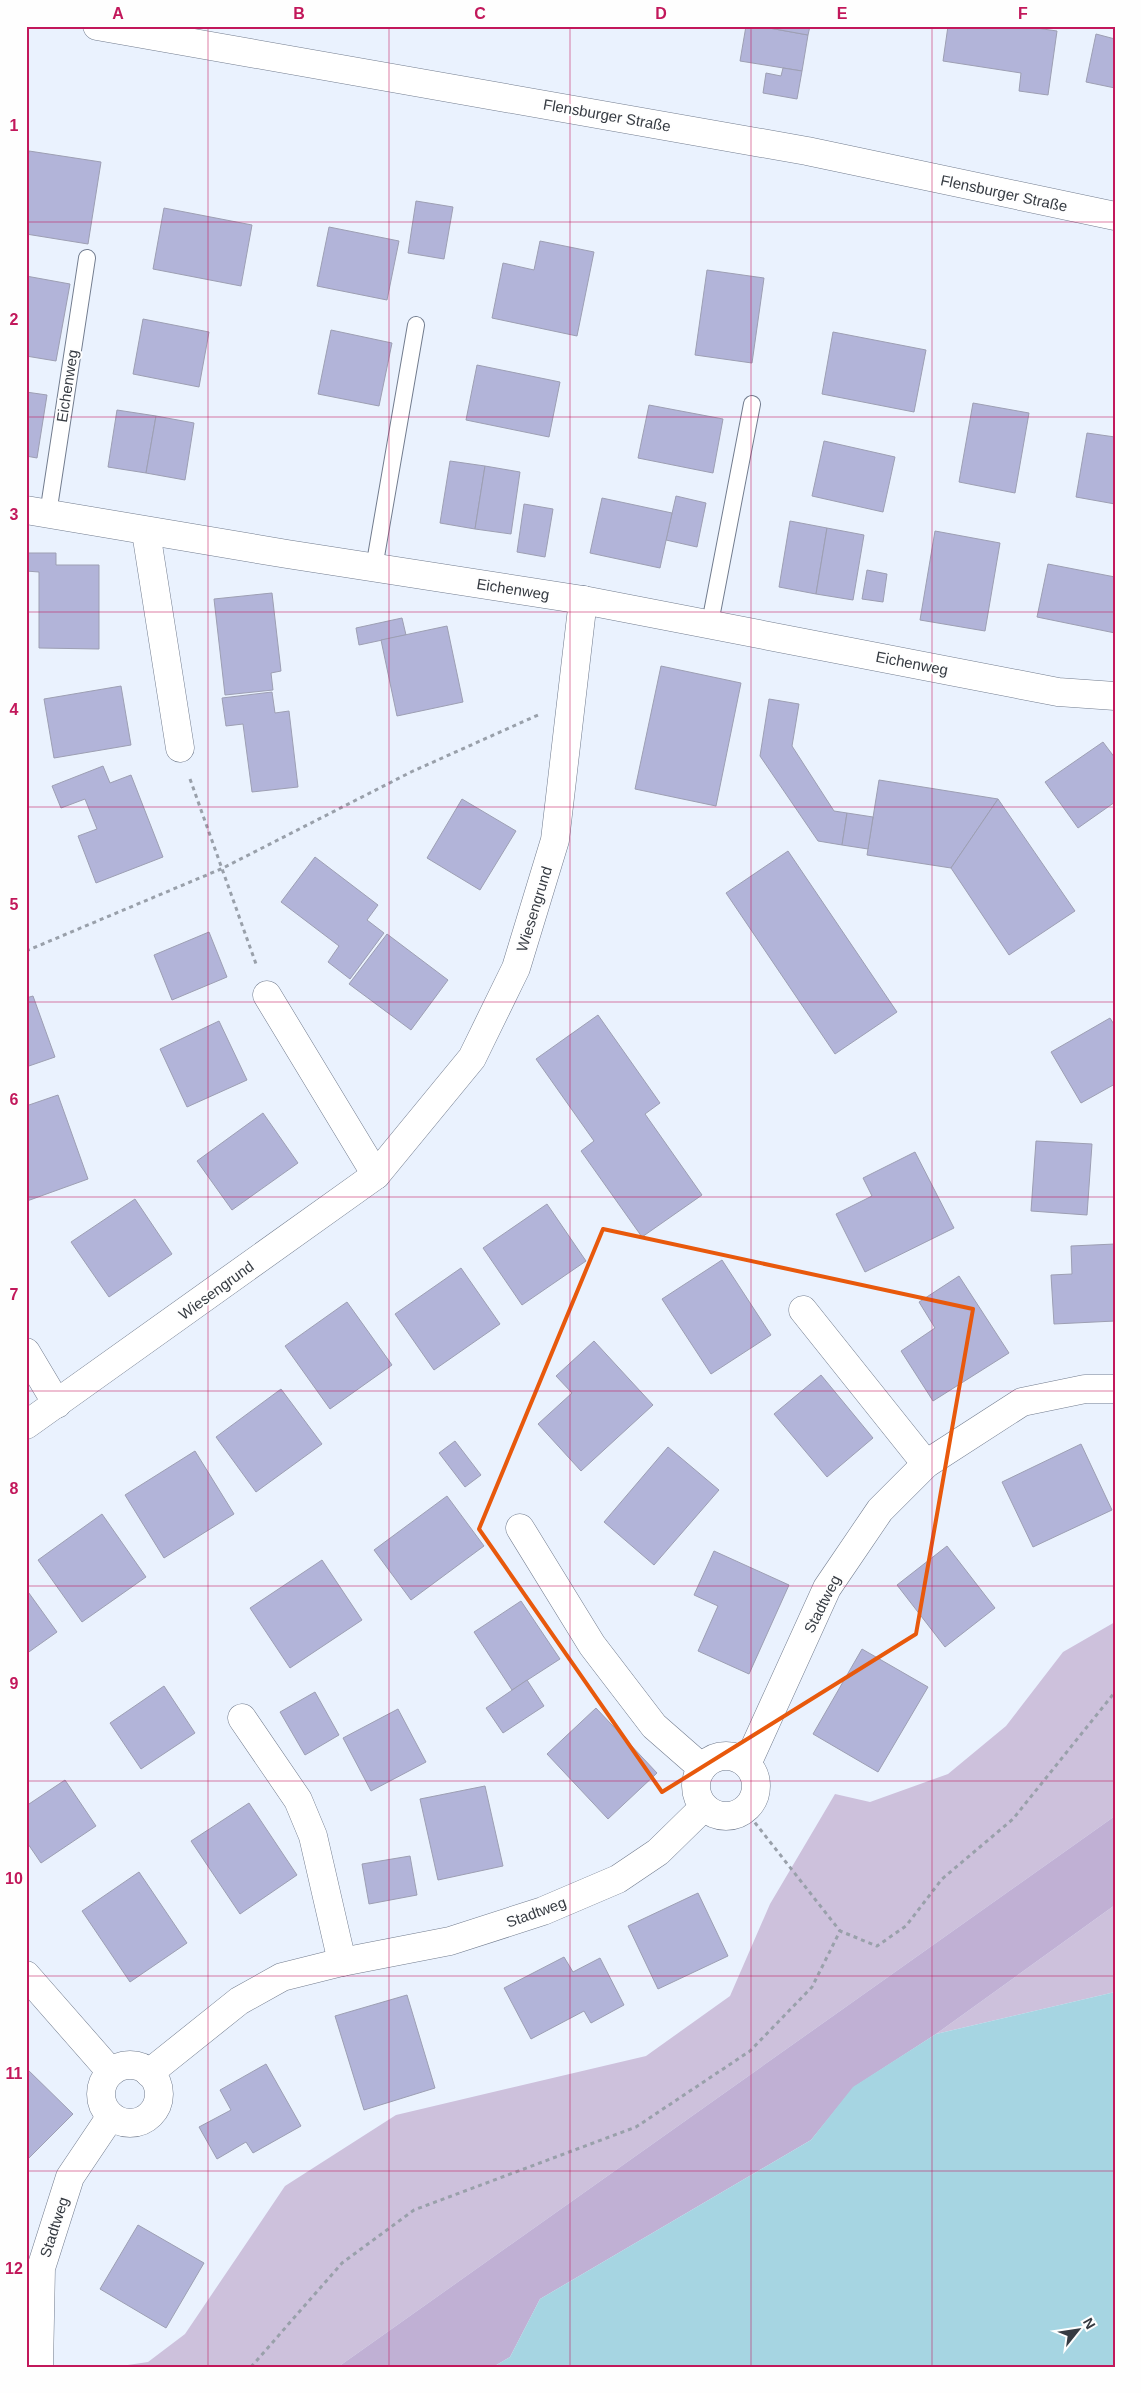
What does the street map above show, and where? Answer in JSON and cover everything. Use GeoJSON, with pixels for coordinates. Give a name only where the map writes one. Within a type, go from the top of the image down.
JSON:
{"type":"FeatureCollection","features":[{"type":"Feature","properties":{"kind":"street","name":"Flensburger Straße"},"geometry":{"type":"LineString","coordinates":[[97,26],[807,151],[1115,216]]}},
{"type":"Feature","properties":{"kind":"street","name":"Eichenweg"},"geometry":{"type":"LineString","coordinates":[[37,512],[146,532],[583,600],[710,623],[1058,692],[1115,696]]}},
{"type":"Feature","properties":{"kind":"street"},"geometry":{"type":"LineString","coordinates":[[146,532],[180,748]]}},
{"type":"Feature","properties":{"kind":"street","name":"Wiesengrund"},"geometry":{"type":"LineString","coordinates":[[26,1425],[376,1175],[472,1058],[516,968],[555,840],[572,708],[583,600]]}},
{"type":"Feature","properties":{"kind":"street"},"geometry":{"type":"LineString","coordinates":[[267,995],[376,1175]]}},
{"type":"Feature","properties":{"kind":"street"},"geometry":{"type":"LineString","coordinates":[[803,1310],[926,1464]]}},
{"type":"Feature","properties":{"kind":"street"},"geometry":{"type":"LineString","coordinates":[[26,1352],[57,1404]]}},
{"type":"Feature","properties":{"kind":"street","name":"Stadtweg"},"geometry":{"type":"LineString","coordinates":[[747,1764],[827,1588],[880,1510],[926,1464],[1022,1402],[1085,1389],[1115,1389]]}},
{"type":"Feature","properties":{"kind":"street"},"geometry":{"type":"LineString","coordinates":[[520,1528],[592,1644],[654,1726],[702,1768]]}},
{"type":"Feature","properties":{"kind":"street"},"geometry":{"type":"LineString","coordinates":[[242,1718],[298,1800],[314,1836],[342,1962]]}},
{"type":"Feature","properties":{"kind":"street"},"geometry":{"type":"LineString","coordinates":[[728,1756],[738,1758],[747,1764],[753,1772],[756,1792],[745,1810],[729,1816],[712,1813],[704,1807],[696,1784],[702,1768],[710,1761],[728,1756]]}},
{"type":"Feature","properties":{"kind":"street","name":"Stadtweg"},"geometry":{"type":"LineString","coordinates":[[150,2073],[239,2001],[282,1977],[342,1962],[450,1941],[543,1911],[618,1879],[658,1852],[704,1807]]}},
{"type":"Feature","properties":{"kind":"street"},"geometry":{"type":"LineString","coordinates":[[26,1975],[111,2072]]}},
{"type":"Feature","properties":{"kind":"street"},"geometry":{"type":"LineString","coordinates":[[126,2065],[142,2068],[150,2073],[156,2080],[159,2090],[155,2109],[140,2122],[125,2122],[111,2116],[105,2109],[101,2089],[111,2072],[126,2065]]}},
{"type":"Feature","properties":{"kind":"street","name":"Stadtweg"},"geometry":{"type":"LineString","coordinates":[[36,2355],[41,2268],[70,2177],[111,2116]]}},
{"type":"Feature","properties":{"kind":"lane","name":"Eichenweg"},"geometry":{"type":"LineString","coordinates":[[37,512],[87,258]]}},
{"type":"Feature","properties":{"kind":"lane"},"geometry":{"type":"LineString","coordinates":[[374,568],[416,325]]}},
{"type":"Feature","properties":{"kind":"lane"},"geometry":{"type":"LineString","coordinates":[[710,623],[752,404]]}},
{"type":"Feature","properties":{"kind":"path"},"geometry":{"type":"LineString","coordinates":[[26,951],[221,869],[430,764],[547,710],[572,708]]}},
{"type":"Feature","properties":{"kind":"path"},"geometry":{"type":"LineString","coordinates":[[180,748],[221,869],[267,995]]}},
{"type":"Feature","properties":{"kind":"path"},"geometry":{"type":"LineString","coordinates":[[745,1810],[840,1931],[877,1946],[906,1926],[942,1879],[1013,1819],[1115,1692]]}},
{"type":"Feature","properties":{"kind":"path"},"geometry":{"type":"LineString","coordinates":[[251,2367],[342,2264],[414,2210],[636,2127],[750,2051],[812,1987],[840,1931]]}},
{"type":"Feature","properties":{"kind":"highlighted area"},"geometry":{"type":"Polygon","coordinates":[[[603,1229],[973,1309],[916,1634],[662,1792],[479,1529],[603,1229]]]}},
{"type":"Feature","properties":{"kind":"shaded area"},"geometry":{"type":"Polygon","coordinates":[[[1115,1622],[1115,1816],[338,2367],[114,2367],[148,2362],[185,2334],[285,2186],[396,2115],[646,2056],[730,1996],[770,1904],[835,1794],[870,1802],[948,1774],[1006,1726],[1063,1652],[1115,1622]]]}},
{"type":"Feature","properties":{"kind":"shaded area"},"geometry":{"type":"Polygon","coordinates":[[[1115,1816],[1115,1905],[936,2034],[854,2087],[811,2140],[540,2299],[510,2357],[493,2367],[338,2367],[1115,1816]]]}},
{"type":"Feature","properties":{"kind":"shaded area"},"geometry":{"type":"Polygon","coordinates":[[[1115,1905],[1115,1992],[936,2034],[1115,1905]]]}},
{"type":"Feature","properties":{"kind":"water"},"geometry":{"type":"Polygon","coordinates":[[[1115,1992],[1115,2367],[493,2367],[510,2357],[540,2299],[811,2140],[853,2087],[936,2034],[1115,1992]]]}},
{"type":"Feature","properties":{"kind":"building"},"geometry":{"type":"Polygon","coordinates":[[[746,26],[758,26],[808,35],[802,71],[740,61],[746,26]]]}},
{"type":"Feature","properties":{"kind":"building"},"geometry":{"type":"Polygon","coordinates":[[[758,26],[810,26],[808,35],[758,26]]]}},
{"type":"Feature","properties":{"kind":"building"},"geometry":{"type":"Polygon","coordinates":[[[948,26],[1022,26],[1057,31],[1048,95],[1019,91],[1021,73],[943,61],[948,26]]]}},
{"type":"Feature","properties":{"kind":"building"},"geometry":{"type":"Polygon","coordinates":[[[1096,34],[1115,39],[1115,88],[1086,82],[1096,34]]]}},
{"type":"Feature","properties":{"kind":"building"},"geometry":{"type":"Polygon","coordinates":[[[783,68],[802,71],[797,99],[763,93],[766,73],[781,76],[783,68]]]}},
{"type":"Feature","properties":{"kind":"building"},"geometry":{"type":"Polygon","coordinates":[[[29,151],[101,162],[88,244],[26,234],[26,170],[29,151]]]}},
{"type":"Feature","properties":{"kind":"building"},"geometry":{"type":"Polygon","coordinates":[[[416,201],[453,207],[444,259],[408,253],[416,201]]]}},
{"type":"Feature","properties":{"kind":"building"},"geometry":{"type":"Polygon","coordinates":[[[164,208],[252,225],[241,286],[153,269],[164,208]]]}},
{"type":"Feature","properties":{"kind":"building"},"geometry":{"type":"Polygon","coordinates":[[[329,227],[399,241],[387,300],[317,286],[329,227]]]}},
{"type":"Feature","properties":{"kind":"building"},"geometry":{"type":"Polygon","coordinates":[[[540,241],[594,252],[577,336],[492,318],[503,263],[534,270],[540,241]]]}},
{"type":"Feature","properties":{"kind":"building"},"geometry":{"type":"Polygon","coordinates":[[[707,270],[764,278],[752,363],[695,355],[707,270]]]}},
{"type":"Feature","properties":{"kind":"building"},"geometry":{"type":"Polygon","coordinates":[[[26,276],[70,284],[56,361],[26,356],[26,276]]]}},
{"type":"Feature","properties":{"kind":"building"},"geometry":{"type":"Polygon","coordinates":[[[143,319],[209,332],[199,387],[133,374],[143,319]]]}},
{"type":"Feature","properties":{"kind":"building"},"geometry":{"type":"Polygon","coordinates":[[[331,330],[392,343],[379,406],[318,394],[331,330]]]}},
{"type":"Feature","properties":{"kind":"building"},"geometry":{"type":"Polygon","coordinates":[[[833,332],[926,350],[914,412],[822,394],[833,332]]]}},
{"type":"Feature","properties":{"kind":"building"},"geometry":{"type":"Polygon","coordinates":[[[477,365],[560,382],[549,437],[466,420],[477,365]]]}},
{"type":"Feature","properties":{"kind":"building"},"geometry":{"type":"Polygon","coordinates":[[[26,392],[47,395],[37,458],[26,456],[26,392]]]}},
{"type":"Feature","properties":{"kind":"building"},"geometry":{"type":"Polygon","coordinates":[[[973,403],[1029,413],[1015,493],[959,482],[973,403]]]}},
{"type":"Feature","properties":{"kind":"building"},"geometry":{"type":"Polygon","coordinates":[[[649,405],[723,419],[713,473],[638,458],[649,405]]]}},
{"type":"Feature","properties":{"kind":"building"},"geometry":{"type":"Polygon","coordinates":[[[117,410],[156,416],[146,473],[108,467],[117,410]]]}},
{"type":"Feature","properties":{"kind":"building"},"geometry":{"type":"Polygon","coordinates":[[[156,416],[194,423],[185,480],[146,473],[156,416]]]}},
{"type":"Feature","properties":{"kind":"building"},"geometry":{"type":"Polygon","coordinates":[[[1087,433],[1115,437],[1115,504],[1076,497],[1087,433]]]}},
{"type":"Feature","properties":{"kind":"building"},"geometry":{"type":"Polygon","coordinates":[[[824,441],[895,457],[883,512],[812,496],[824,441]]]}},
{"type":"Feature","properties":{"kind":"building"},"geometry":{"type":"Polygon","coordinates":[[[450,461],[485,466],[475,529],[440,523],[450,461]]]}},
{"type":"Feature","properties":{"kind":"building"},"geometry":{"type":"Polygon","coordinates":[[[485,466],[520,472],[511,534],[475,529],[485,466]]]}},
{"type":"Feature","properties":{"kind":"building"},"geometry":{"type":"Polygon","coordinates":[[[676,496],[706,503],[697,547],[666,540],[676,496]]]}},
{"type":"Feature","properties":{"kind":"building"},"geometry":{"type":"Polygon","coordinates":[[[602,498],[672,513],[660,568],[590,553],[602,498]]]}},
{"type":"Feature","properties":{"kind":"building"},"geometry":{"type":"Polygon","coordinates":[[[524,504],[553,509],[545,557],[517,552],[524,504]]]}},
{"type":"Feature","properties":{"kind":"building"},"geometry":{"type":"Polygon","coordinates":[[[790,521],[827,528],[816,594],[779,587],[790,521]]]}},
{"type":"Feature","properties":{"kind":"building"},"geometry":{"type":"Polygon","coordinates":[[[827,528],[864,535],[853,600],[816,594],[827,528]]]}},
{"type":"Feature","properties":{"kind":"building"},"geometry":{"type":"Polygon","coordinates":[[[935,531],[1000,543],[985,631],[920,620],[935,531]]]}},
{"type":"Feature","properties":{"kind":"building"},"geometry":{"type":"Polygon","coordinates":[[[26,553],[56,553],[56,565],[99,565],[99,649],[39,648],[39,572],[26,571],[26,553]]]}},
{"type":"Feature","properties":{"kind":"building"},"geometry":{"type":"Polygon","coordinates":[[[1048,564],[1115,577],[1115,633],[1037,617],[1048,564]]]}},
{"type":"Feature","properties":{"kind":"building"},"geometry":{"type":"Polygon","coordinates":[[[867,570],[887,574],[883,602],[862,599],[867,570]]]}},
{"type":"Feature","properties":{"kind":"building"},"geometry":{"type":"Polygon","coordinates":[[[272,593],[281,671],[271,673],[273,690],[225,695],[214,599],[272,593]]]}},
{"type":"Feature","properties":{"kind":"building"},"geometry":{"type":"Polygon","coordinates":[[[402,618],[406,635],[359,645],[356,628],[402,618]]]}},
{"type":"Feature","properties":{"kind":"building"},"geometry":{"type":"Polygon","coordinates":[[[447,626],[463,702],[397,716],[381,640],[447,626]]]}},
{"type":"Feature","properties":{"kind":"building"},"geometry":{"type":"Polygon","coordinates":[[[661,666],[741,683],[716,806],[635,789],[661,666]]]}},
{"type":"Feature","properties":{"kind":"building"},"geometry":{"type":"Polygon","coordinates":[[[121,686],[131,745],[54,758],[44,699],[121,686]]]}},
{"type":"Feature","properties":{"kind":"building"},"geometry":{"type":"Polygon","coordinates":[[[272,692],[275,713],[289,711],[298,787],[252,792],[243,724],[226,726],[222,698],[272,692]]]}},
{"type":"Feature","properties":{"kind":"building"},"geometry":{"type":"Polygon","coordinates":[[[769,699],[799,704],[792,746],[834,811],[847,813],[842,845],[818,841],[760,756],[769,699]]]}},
{"type":"Feature","properties":{"kind":"building"},"geometry":{"type":"Polygon","coordinates":[[[1103,742],[1115,758],[1115,802],[1078,828],[1045,782],[1103,742]]]}},
{"type":"Feature","properties":{"kind":"building"},"geometry":{"type":"Polygon","coordinates":[[[103,766],[110,783],[131,775],[163,857],[96,883],[78,836],[97,829],[85,799],[61,808],[52,786],[103,766]]]}},
{"type":"Feature","properties":{"kind":"building"},"geometry":{"type":"Polygon","coordinates":[[[879,780],[998,799],[951,868],[867,855],[879,780]]]}},
{"type":"Feature","properties":{"kind":"building"},"geometry":{"type":"Polygon","coordinates":[[[462,799],[516,831],[480,890],[427,858],[462,799]]]}},
{"type":"Feature","properties":{"kind":"building"},"geometry":{"type":"Polygon","coordinates":[[[998,799],[1075,911],[1009,955],[951,868],[998,799]]]}},
{"type":"Feature","properties":{"kind":"building"},"geometry":{"type":"Polygon","coordinates":[[[847,813],[873,817],[868,849],[842,845],[847,813]]]}},
{"type":"Feature","properties":{"kind":"building"},"geometry":{"type":"Polygon","coordinates":[[[788,851],[897,1012],[835,1054],[726,893],[788,851]]]}},
{"type":"Feature","properties":{"kind":"building"},"geometry":{"type":"Polygon","coordinates":[[[315,857],[378,905],[367,920],[384,933],[350,979],[328,962],[339,946],[281,902],[315,857]]]}},
{"type":"Feature","properties":{"kind":"building"},"geometry":{"type":"Polygon","coordinates":[[[209,932],[227,977],[172,1000],[154,955],[209,932]]]}},
{"type":"Feature","properties":{"kind":"building"},"geometry":{"type":"Polygon","coordinates":[[[387,934],[448,980],[411,1030],[349,984],[387,934]]]}},
{"type":"Feature","properties":{"kind":"building"},"geometry":{"type":"Polygon","coordinates":[[[33,996],[55,1057],[26,1067],[26,998],[33,996]]]}},
{"type":"Feature","properties":{"kind":"building"},"geometry":{"type":"Polygon","coordinates":[[[598,1015],[660,1103],[645,1114],[702,1195],[642,1237],[581,1151],[594,1141],[536,1059],[598,1015]]]}},
{"type":"Feature","properties":{"kind":"building"},"geometry":{"type":"Polygon","coordinates":[[[1110,1018],[1115,1026],[1115,1084],[1081,1103],[1051,1052],[1110,1018]]]}},
{"type":"Feature","properties":{"kind":"building"},"geometry":{"type":"Polygon","coordinates":[[[219,1021],[247,1080],[187,1107],[160,1049],[219,1021]]]}},
{"type":"Feature","properties":{"kind":"building"},"geometry":{"type":"Polygon","coordinates":[[[58,1095],[88,1179],[27,1201],[26,1106],[58,1095]]]}},
{"type":"Feature","properties":{"kind":"building"},"geometry":{"type":"Polygon","coordinates":[[[263,1113],[298,1163],[232,1210],[197,1161],[263,1113]]]}},
{"type":"Feature","properties":{"kind":"building"},"geometry":{"type":"Polygon","coordinates":[[[1036,1141],[1092,1144],[1087,1215],[1031,1211],[1036,1141]]]}},
{"type":"Feature","properties":{"kind":"building"},"geometry":{"type":"Polygon","coordinates":[[[915,1152],[954,1228],[865,1272],[836,1214],[872,1196],[863,1178],[915,1152]]]}},
{"type":"Feature","properties":{"kind":"building"},"geometry":{"type":"Polygon","coordinates":[[[135,1199],[172,1254],[109,1297],[71,1242],[135,1199]]]}},
{"type":"Feature","properties":{"kind":"building"},"geometry":{"type":"Polygon","coordinates":[[[547,1204],[586,1261],[522,1305],[483,1248],[547,1204]]]}},
{"type":"Feature","properties":{"kind":"building"},"geometry":{"type":"Polygon","coordinates":[[[1115,1244],[1115,1321],[1054,1324],[1051,1275],[1072,1274],[1071,1246],[1115,1244]]]}},
{"type":"Feature","properties":{"kind":"building"},"geometry":{"type":"Polygon","coordinates":[[[722,1260],[771,1335],[711,1374],[662,1299],[722,1260]]]}},
{"type":"Feature","properties":{"kind":"building"},"geometry":{"type":"Polygon","coordinates":[[[461,1268],[500,1324],[434,1370],[395,1314],[461,1268]]]}},
{"type":"Feature","properties":{"kind":"building"},"geometry":{"type":"Polygon","coordinates":[[[959,1276],[1009,1353],[933,1401],[901,1351],[935,1328],[919,1302],[959,1276]]]}},
{"type":"Feature","properties":{"kind":"building"},"geometry":{"type":"Polygon","coordinates":[[[347,1302],[392,1365],[330,1409],[285,1346],[347,1302]]]}},
{"type":"Feature","properties":{"kind":"building"},"geometry":{"type":"Polygon","coordinates":[[[594,1341],[653,1405],[581,1471],[538,1424],[572,1393],[556,1376],[594,1341]]]}},
{"type":"Feature","properties":{"kind":"building"},"geometry":{"type":"Polygon","coordinates":[[[821,1375],[873,1438],[827,1477],[774,1414],[821,1375]]]}},
{"type":"Feature","properties":{"kind":"building"},"geometry":{"type":"Polygon","coordinates":[[[281,1389],[322,1444],[256,1492],[216,1437],[281,1389]]]}},
{"type":"Feature","properties":{"kind":"building"},"geometry":{"type":"Polygon","coordinates":[[[455,1441],[481,1475],[465,1487],[439,1453],[455,1441]]]}},
{"type":"Feature","properties":{"kind":"building"},"geometry":{"type":"Polygon","coordinates":[[[1081,1444],[1112,1510],[1033,1547],[1002,1482],[1081,1444]]]}},
{"type":"Feature","properties":{"kind":"building"},"geometry":{"type":"Polygon","coordinates":[[[668,1447],[719,1490],[654,1565],[604,1522],[668,1447]]]}},
{"type":"Feature","properties":{"kind":"building"},"geometry":{"type":"Polygon","coordinates":[[[195,1451],[234,1514],[164,1558],[125,1495],[195,1451]]]}},
{"type":"Feature","properties":{"kind":"building"},"geometry":{"type":"Polygon","coordinates":[[[447,1496],[484,1546],[411,1600],[374,1550],[447,1496]]]}},
{"type":"Feature","properties":{"kind":"building"},"geometry":{"type":"Polygon","coordinates":[[[102,1514],[146,1577],[82,1622],[38,1560],[102,1514]]]}},
{"type":"Feature","properties":{"kind":"building"},"geometry":{"type":"Polygon","coordinates":[[[947,1546],[995,1608],[945,1647],[897,1585],[947,1546]]]}},
{"type":"Feature","properties":{"kind":"building"},"geometry":{"type":"Polygon","coordinates":[[[714,1551],[789,1585],[749,1674],[698,1651],[718,1606],[694,1595],[714,1551]]]}},
{"type":"Feature","properties":{"kind":"building"},"geometry":{"type":"Polygon","coordinates":[[[322,1560],[362,1620],[290,1668],[250,1608],[322,1560]]]}},
{"type":"Feature","properties":{"kind":"building"},"geometry":{"type":"Polygon","coordinates":[[[26,1589],[57,1632],[26,1654],[26,1589]]]}},
{"type":"Feature","properties":{"kind":"building"},"geometry":{"type":"Polygon","coordinates":[[[521,1601],[560,1659],[512,1690],[474,1632],[521,1601]]]}},
{"type":"Feature","properties":{"kind":"building"},"geometry":{"type":"Polygon","coordinates":[[[862,1649],[928,1687],[878,1772],[813,1734],[862,1649]]]}},
{"type":"Feature","properties":{"kind":"building"},"geometry":{"type":"Polygon","coordinates":[[[527,1680],[544,1706],[503,1733],[486,1708],[527,1680]]]}},
{"type":"Feature","properties":{"kind":"building"},"geometry":{"type":"Polygon","coordinates":[[[164,1686],[195,1733],[141,1769],[110,1723],[164,1686]]]}},
{"type":"Feature","properties":{"kind":"building"},"geometry":{"type":"Polygon","coordinates":[[[315,1692],[339,1735],[305,1755],[280,1712],[315,1692]]]}},
{"type":"Feature","properties":{"kind":"building"},"geometry":{"type":"Polygon","coordinates":[[[596,1708],[657,1773],[608,1819],[547,1754],[596,1708]]]}},
{"type":"Feature","properties":{"kind":"building"},"geometry":{"type":"Polygon","coordinates":[[[398,1709],[426,1762],[371,1791],[343,1738],[398,1709]]]}},
{"type":"Feature","properties":{"kind":"building"},"geometry":{"type":"Polygon","coordinates":[[[65,1780],[96,1826],[41,1863],[26,1841],[26,1806],[65,1780]]]}},
{"type":"Feature","properties":{"kind":"building"},"geometry":{"type":"Polygon","coordinates":[[[485,1786],[503,1866],[438,1880],[420,1799],[485,1786]]]}},
{"type":"Feature","properties":{"kind":"building"},"geometry":{"type":"Polygon","coordinates":[[[249,1803],[297,1875],[240,1914],[191,1841],[249,1803]]]}},
{"type":"Feature","properties":{"kind":"building"},"geometry":{"type":"Polygon","coordinates":[[[410,1856],[417,1895],[369,1904],[362,1864],[410,1856]]]}},
{"type":"Feature","properties":{"kind":"building"},"geometry":{"type":"Polygon","coordinates":[[[139,1872],[187,1943],[130,1982],[82,1911],[139,1872]]]}},
{"type":"Feature","properties":{"kind":"building"},"geometry":{"type":"Polygon","coordinates":[[[698,1893],[728,1956],[658,1989],[628,1926],[698,1893]]]}},
{"type":"Feature","properties":{"kind":"building"},"geometry":{"type":"Polygon","coordinates":[[[564,1957],[573,1972],[600,1958],[624,2005],[591,2023],[584,2011],[531,2039],[504,1988],[564,1957]]]}},
{"type":"Feature","properties":{"kind":"building"},"geometry":{"type":"Polygon","coordinates":[[[407,1995],[435,2088],[364,2110],[335,2016],[407,1995]]]}},
{"type":"Feature","properties":{"kind":"building"},"geometry":{"type":"Polygon","coordinates":[[[266,2064],[301,2126],[253,2153],[246,2142],[217,2159],[199,2127],[231,2110],[220,2090],[266,2064]]]}},
{"type":"Feature","properties":{"kind":"building"},"geometry":{"type":"Polygon","coordinates":[[[26,2068],[73,2114],[26,2161],[26,2068]]]}},
{"type":"Feature","properties":{"kind":"building"},"geometry":{"type":"Polygon","coordinates":[[[138,2225],[204,2263],[166,2328],[100,2289],[138,2225]]]}}]}
